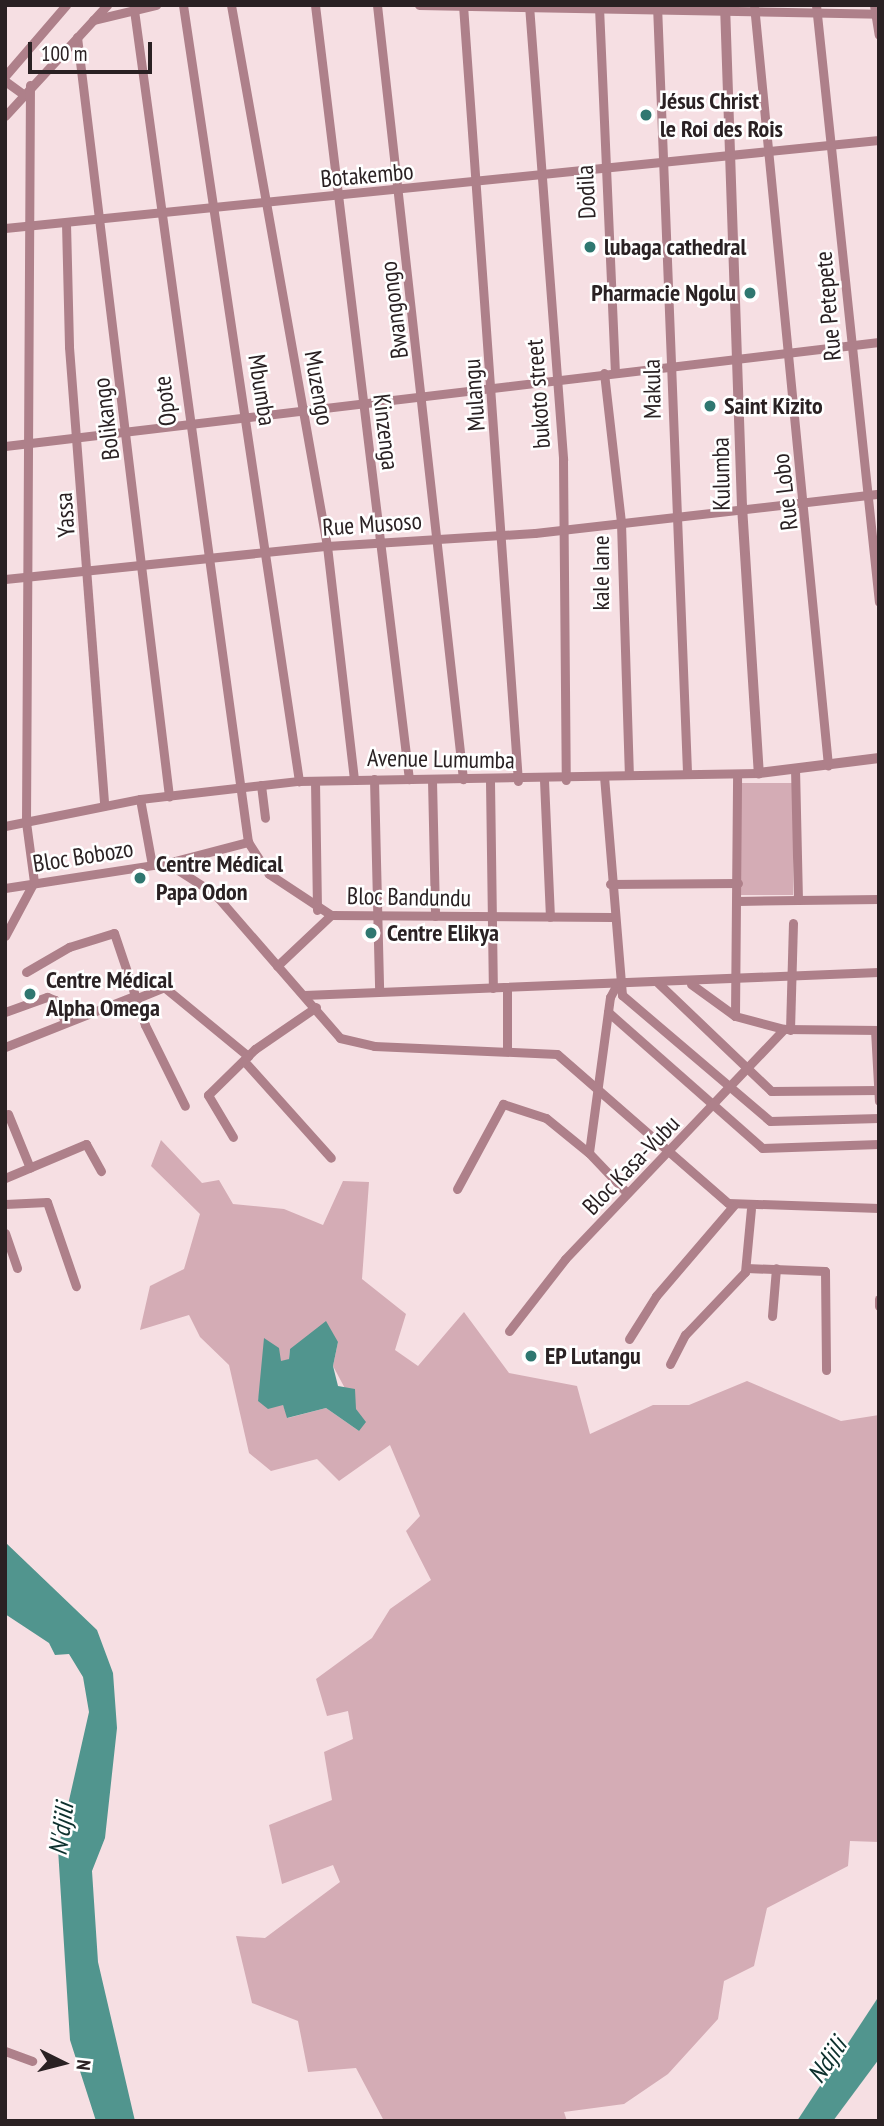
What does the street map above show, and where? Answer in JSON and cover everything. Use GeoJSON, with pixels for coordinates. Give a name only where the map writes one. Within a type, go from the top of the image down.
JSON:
{"type":"FeatureCollection","features":[{"type":"Feature","properties":{"kind":"street"},"geometry":{"type":"LineString","coordinates":[[5,76],[66,5]]}},
{"type":"Feature","properties":{"kind":"street"},"geometry":{"type":"LineString","coordinates":[[5,116],[30,85],[107,5]]}},
{"type":"Feature","properties":{"kind":"street"},"geometry":{"type":"LineString","coordinates":[[92,21],[156,5]]}},
{"type":"Feature","properties":{"kind":"street","name":"Mbumba"},"geometry":{"type":"LineString","coordinates":[[183,5],[299,781]]}},
{"type":"Feature","properties":{"kind":"street","name":"Muzengo"},"geometry":{"type":"LineString","coordinates":[[231,5],[327,546],[354,779]]}},
{"type":"Feature","properties":{"kind":"street","name":"Kinzenga"},"geometry":{"type":"LineString","coordinates":[[315,5],[379,544],[410,779]]}},
{"type":"Feature","properties":{"kind":"street","name":"Bwangongo"},"geometry":{"type":"LineString","coordinates":[[377,5],[439,539],[463,779]]}},
{"type":"Feature","properties":{"kind":"street"},"geometry":{"type":"LineString","coordinates":[[419,5],[876,11],[879,35]]}},
{"type":"Feature","properties":{"kind":"street","name":"Mulangu"},"geometry":{"type":"LineString","coordinates":[[463,6],[503,533],[518,781]]}},
{"type":"Feature","properties":{"kind":"street","name":"bukoto street"},"geometry":{"type":"LineString","coordinates":[[529,6],[565,529],[566,780]]}},
{"type":"Feature","properties":{"kind":"street","name":"Dodila"},"geometry":{"type":"LineString","coordinates":[[599,8],[610,372]]}},
{"type":"Feature","properties":{"kind":"street","name":"Rue Lobo"},"geometry":{"type":"LineString","coordinates":[[754,8],[788,351],[806,500],[828,765]]}},
{"type":"Feature","properties":{"kind":"street","name":"Makula"},"geometry":{"type":"LineString","coordinates":[[657,9],[687,772]]}},
{"type":"Feature","properties":{"kind":"street","name":"Kulumba"},"geometry":{"type":"LineString","coordinates":[[726,9],[742,506],[759,773]]}},
{"type":"Feature","properties":{"kind":"street","name":"Rue Petepete"},"geometry":{"type":"LineString","coordinates":[[817,9],[879,603]]}},
{"type":"Feature","properties":{"kind":"street","name":"Opote"},"geometry":{"type":"LineString","coordinates":[[134,10],[187,425],[240,787]]}},
{"type":"Feature","properties":{"kind":"street","name":"Bolikango"},"geometry":{"type":"LineString","coordinates":[[77,37],[128,435],[169,796]]}},
{"type":"Feature","properties":{"kind":"street"},"geometry":{"type":"LineString","coordinates":[[5,81],[23,94]]}},
{"type":"Feature","properties":{"kind":"street"},"geometry":{"type":"LineString","coordinates":[[5,936],[34,882],[26,822],[30,85]]}},
{"type":"Feature","properties":{"kind":"street","name":"Botakembo"},"geometry":{"type":"LineString","coordinates":[[5,228],[268,202],[338,198],[477,184],[541,174],[663,164],[768,149],[879,140]]}},
{"type":"Feature","properties":{"kind":"street","name":"Yassa"},"geometry":{"type":"LineString","coordinates":[[66,223],[104,806]]}},
{"type":"Feature","properties":{"kind":"street"},"geometry":{"type":"LineString","coordinates":[[5,446],[128,435],[362,402],[879,342]]}},
{"type":"Feature","properties":{"kind":"street","name":"kale lane"},"geometry":{"type":"LineString","coordinates":[[610,372],[621,523],[629,775]]}},
{"type":"Feature","properties":{"kind":"street","name":"Rue Musoso"},"geometry":{"type":"LineString","coordinates":[[5,579],[327,546],[565,529],[742,506],[879,494]]}},
{"type":"Feature","properties":{"kind":"street","name":"Avenue Lumumba"},"geometry":{"type":"LineString","coordinates":[[5,826],[139,799],[299,781],[566,780],[687,772],[737,775],[879,758]]}},
{"type":"Feature","properties":{"kind":"street"},"geometry":{"type":"LineString","coordinates":[[796,770],[797,900]]}},
{"type":"Feature","properties":{"kind":"street"},"geometry":{"type":"LineString","coordinates":[[735,1016],[737,775]]}},
{"type":"Feature","properties":{"kind":"street"},"geometry":{"type":"LineString","coordinates":[[589,1153],[596,1083],[608,1012],[617,984],[604,776]]}},
{"type":"Feature","properties":{"kind":"street"},"geometry":{"type":"LineString","coordinates":[[374,779],[379,991]]}},
{"type":"Feature","properties":{"kind":"street"},"geometry":{"type":"LineString","coordinates":[[432,780],[435,916]]}},
{"type":"Feature","properties":{"kind":"street"},"geometry":{"type":"LineString","coordinates":[[544,780],[550,917]]}},
{"type":"Feature","properties":{"kind":"street"},"geometry":{"type":"LineString","coordinates":[[315,781],[317,909]]}},
{"type":"Feature","properties":{"kind":"street"},"geometry":{"type":"LineString","coordinates":[[490,781],[493,988]]}},
{"type":"Feature","properties":{"kind":"street"},"geometry":{"type":"LineString","coordinates":[[261,785],[265,818]]}},
{"type":"Feature","properties":{"kind":"street","name":"Bloc Bandundu"},"geometry":{"type":"LineString","coordinates":[[240,787],[248,842],[270,874],[317,909],[331,915],[494,919],[612,917]]}},
{"type":"Feature","properties":{"kind":"street"},"geometry":{"type":"LineString","coordinates":[[139,799],[152,865]]}},
{"type":"Feature","properties":{"kind":"street","name":"Bloc Bobozo"},"geometry":{"type":"LineString","coordinates":[[5,888],[167,863],[248,842]]}},
{"type":"Feature","properties":{"kind":"street"},"geometry":{"type":"LineString","coordinates":[[167,863],[214,893],[316,1007],[340,1038],[374,1046],[507,1049],[557,1054],[596,1083],[667,1149],[734,1205],[751,1209],[879,1208]]}},
{"type":"Feature","properties":{"kind":"street"},"geometry":{"type":"LineString","coordinates":[[610,884],[738,883]]}},
{"type":"Feature","properties":{"kind":"street"},"geometry":{"type":"LineString","coordinates":[[738,901],[879,899]]}},
{"type":"Feature","properties":{"kind":"street"},"geometry":{"type":"LineString","coordinates":[[277,966],[331,915]]}},
{"type":"Feature","properties":{"kind":"street"},"geometry":{"type":"LineString","coordinates":[[787,1029],[793,923]]}},
{"type":"Feature","properties":{"kind":"street"},"geometry":{"type":"LineString","coordinates":[[26,972],[69,947],[114,933],[134,998],[186,1106]]}},
{"type":"Feature","properties":{"kind":"street"},"geometry":{"type":"LineString","coordinates":[[304,995],[656,981],[691,984],[791,973],[879,972]]}},
{"type":"Feature","properties":{"kind":"street"},"geometry":{"type":"LineString","coordinates":[[656,981],[775,1093],[878,1090]]}},
{"type":"Feature","properties":{"kind":"street"},"geometry":{"type":"LineString","coordinates":[[617,984],[631,1003],[638,1002],[770,1121],[879,1118]]}},
{"type":"Feature","properties":{"kind":"street"},"geometry":{"type":"LineString","coordinates":[[691,984],[735,1016],[787,1029],[877,1030],[879,1101]]}},
{"type":"Feature","properties":{"kind":"street"},"geometry":{"type":"LineString","coordinates":[[5,1047],[65,1021],[164,987],[246,1059],[331,1158]]}},
{"type":"Feature","properties":{"kind":"street"},"geometry":{"type":"LineString","coordinates":[[507,987],[507,1049]]}},
{"type":"Feature","properties":{"kind":"street"},"geometry":{"type":"LineString","coordinates":[[5,1012],[47,997],[55,1000],[65,1021]]}},
{"type":"Feature","properties":{"kind":"street"},"geometry":{"type":"LineString","coordinates":[[233,1137],[208,1095],[246,1059],[316,1007]]}},
{"type":"Feature","properties":{"kind":"street"},"geometry":{"type":"LineString","coordinates":[[608,1012],[762,1148],[879,1144]]}},
{"type":"Feature","properties":{"kind":"street","name":"Bloc Kasa-Vubu"},"geometry":{"type":"LineString","coordinates":[[509,1331],[626,1192],[667,1149],[715,1109],[787,1029]]}},
{"type":"Feature","properties":{"kind":"street"},"geometry":{"type":"LineString","coordinates":[[457,1189],[503,1104],[546,1118],[589,1153],[626,1192]]}},
{"type":"Feature","properties":{"kind":"street"},"geometry":{"type":"LineString","coordinates":[[8,1114],[30,1168]]}},
{"type":"Feature","properties":{"kind":"street"},"geometry":{"type":"LineString","coordinates":[[5,1178],[86,1144],[101,1171]]}},
{"type":"Feature","properties":{"kind":"street"},"geometry":{"type":"LineString","coordinates":[[5,1204],[47,1202],[76,1286]]}},
{"type":"Feature","properties":{"kind":"street"},"geometry":{"type":"LineString","coordinates":[[629,1339],[656,1296],[734,1205]]}},
{"type":"Feature","properties":{"kind":"street"},"geometry":{"type":"LineString","coordinates":[[670,1364],[685,1335],[746,1268],[751,1209]]}},
{"type":"Feature","properties":{"kind":"street"},"geometry":{"type":"LineString","coordinates":[[5,1233],[17,1268]]}},
{"type":"Feature","properties":{"kind":"street"},"geometry":{"type":"LineString","coordinates":[[746,1268],[825,1271],[826,1370]]}},
{"type":"Feature","properties":{"kind":"street"},"geometry":{"type":"LineString","coordinates":[[772,1315],[776,1268]]}},
{"type":"Feature","properties":{"kind":"street"},"geometry":{"type":"LineString","coordinates":[[878,1306],[879,1299]]}},
{"type":"Feature","properties":{"kind":"street"},"geometry":{"type":"LineString","coordinates":[[5,2051],[32,2061]]}},
{"type":"Feature","properties":{"kind":"shaded area"},"geometry":{"type":"Polygon","coordinates":[[[741,783],[793,783],[793,895],[741,895],[741,783]]]}},
{"type":"Feature","properties":{"kind":"shaded area"},"geometry":{"type":"Polygon","coordinates":[[[161,1140],[202,1183],[219,1180],[233,1204],[284,1209],[323,1225],[343,1181],[369,1182],[362,1279],[406,1314],[395,1350],[418,1366],[464,1312],[509,1373],[577,1386],[590,1434],[653,1405],[689,1405],[747,1381],[841,1421],[879,1415],[879,1842],[850,1841],[848,1866],[767,1908],[754,1966],[724,1981],[718,2019],[668,2074],[624,2104],[564,2112],[567,2121],[384,2121],[356,2068],[308,2072],[298,2021],[252,2003],[236,1936],[265,1938],[340,1882],[333,1865],[282,1884],[269,1825],[332,1800],[324,1752],[353,1739],[348,1711],[327,1716],[316,1679],[372,1638],[390,1609],[431,1580],[406,1531],[420,1516],[390,1445],[339,1481],[317,1459],[271,1471],[249,1453],[229,1365],[200,1337],[189,1315],[140,1330],[150,1286],[184,1269],[200,1214],[151,1166],[161,1140]],[[338,1342],[290,1349],[289,1359],[263,1377],[258,1401],[283,1405],[288,1418],[326,1408],[359,1431],[356,1409],[333,1366],[338,1342]]]}},
{"type":"Feature","properties":{"kind":"water"},"geometry":{"type":"Polygon","coordinates":[[[326,1321],[338,1342],[333,1366],[338,1386],[355,1389],[356,1409],[366,1422],[359,1431],[326,1408],[287,1418],[283,1405],[268,1409],[258,1401],[264,1338],[279,1348],[281,1361],[289,1359],[290,1349],[326,1321]]]}},
{"type":"Feature","properties":{"kind":"water"},"geometry":{"type":"Polygon","coordinates":[[[5,1542],[97,1630],[113,1673],[117,1728],[105,1838],[92,1871],[98,1962],[135,2121],[96,2121],[70,2040],[58,1849],[89,1712],[83,1677],[69,1654],[55,1655],[49,1643],[5,1614],[5,1542]]]}},
{"type":"Feature","properties":{"kind":"water"},"geometry":{"type":"Polygon","coordinates":[[[879,1996],[879,2059],[833,2121],[797,2121],[879,1996]]]}},
{"type":"Feature","properties":{"kind":"place","name":"Jésus Christ le Roi des Rois"},"geometry":{"type":"Point","coordinates":[646,115]}},
{"type":"Feature","properties":{"kind":"place","name":"lubaga cathedral"},"geometry":{"type":"Point","coordinates":[590,247]}},
{"type":"Feature","properties":{"kind":"place","name":"Pharmacie Ngolu"},"geometry":{"type":"Point","coordinates":[750,293]}},
{"type":"Feature","properties":{"kind":"place","name":"Saint Kizito"},"geometry":{"type":"Point","coordinates":[710,406]}},
{"type":"Feature","properties":{"kind":"place","name":"Centre Médical Papa Odon"},"geometry":{"type":"Point","coordinates":[140,878]}},
{"type":"Feature","properties":{"kind":"place","name":"Centre Elikya"},"geometry":{"type":"Point","coordinates":[371,933]}},
{"type":"Feature","properties":{"kind":"place","name":"Centre Médical Alpha Omega"},"geometry":{"type":"Point","coordinates":[30,994]}},
{"type":"Feature","properties":{"kind":"place","name":"EP Lutangu"},"geometry":{"type":"Point","coordinates":[531,1356]}},
{"type":"Feature","properties":{"kind":"water label","name":"N'djili"},"geometry":{"type":"Point","coordinates":[61,1829]}},
{"type":"Feature","properties":{"kind":"water label","name":"Ndjili"},"geometry":{"type":"Point","coordinates":[827,2060]}}]}
